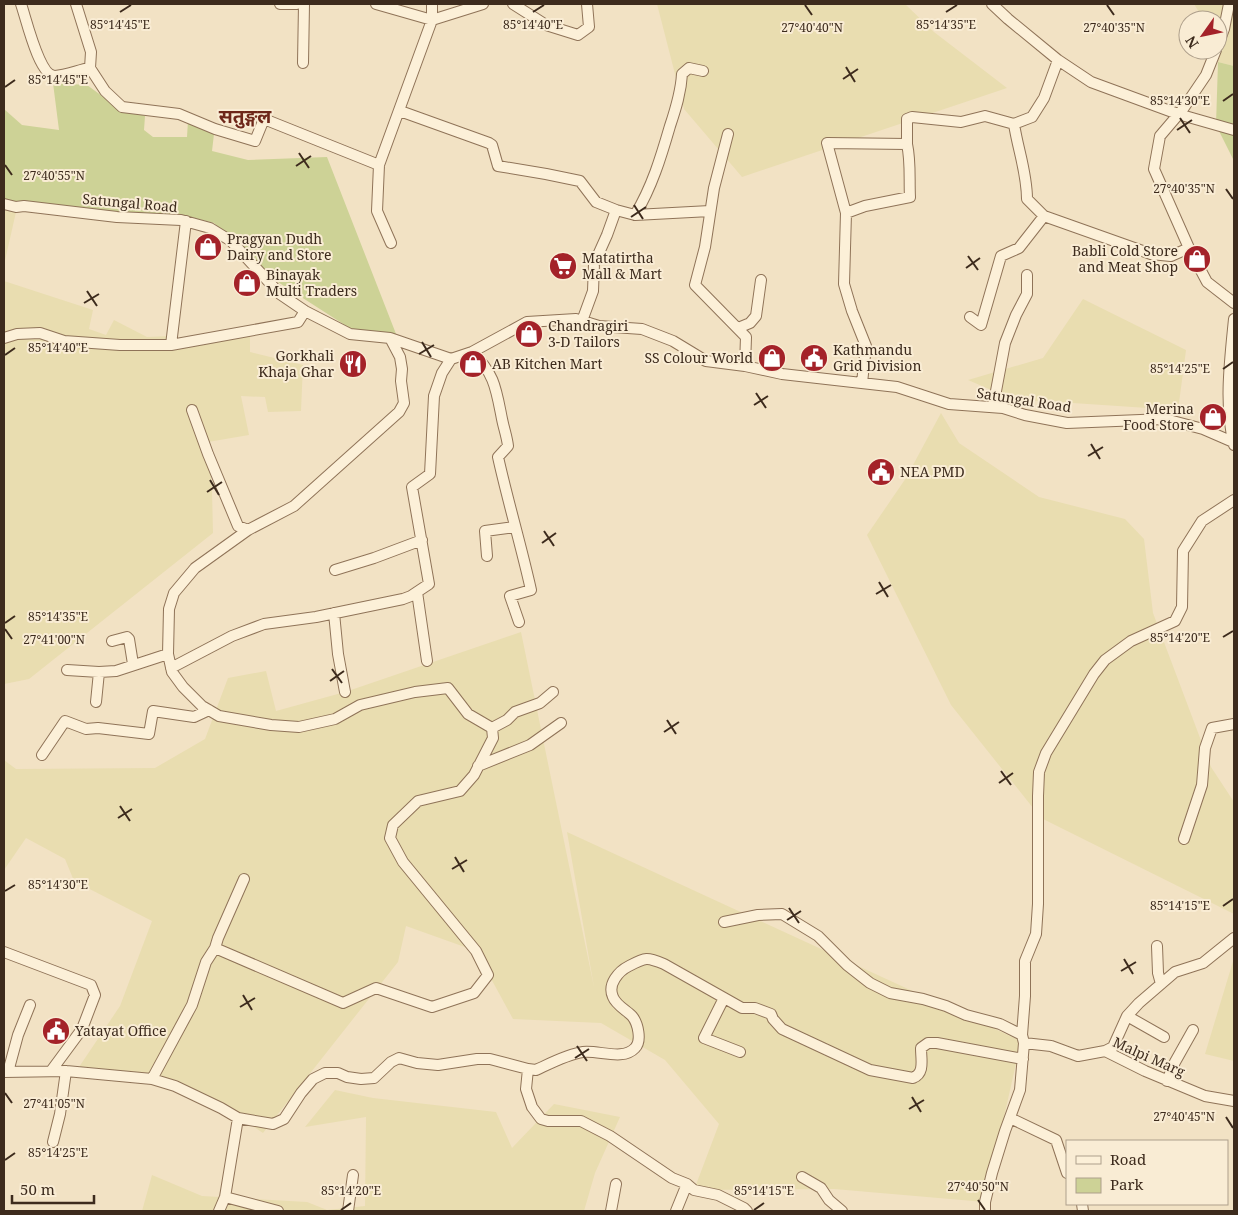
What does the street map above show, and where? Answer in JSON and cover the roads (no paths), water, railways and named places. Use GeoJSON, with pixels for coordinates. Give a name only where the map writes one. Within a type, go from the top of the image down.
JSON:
{"type":"FeatureCollection","features":[{"type":"Feature","properties":{"kind":"street"},"geometry":{"type":"LineString","coordinates":[[21,4],[40,62],[47,73],[54,76],[90,68]]}},
{"type":"Feature","properties":{"kind":"street"},"geometry":{"type":"LineString","coordinates":[[76,4],[91,52],[90,68],[105,91],[122,107],[179,114],[215,129],[255,140],[264,119],[379,165]]}},
{"type":"Feature","properties":{"kind":"street"},"geometry":{"type":"LineString","coordinates":[[280,4],[297,4]]}},
{"type":"Feature","properties":{"kind":"street"},"geometry":{"type":"LineString","coordinates":[[303,63],[304,4]]}},
{"type":"Feature","properties":{"kind":"street"},"geometry":{"type":"LineString","coordinates":[[376,4],[432,20],[483,4]]}},
{"type":"Feature","properties":{"kind":"street"},"geometry":{"type":"LineString","coordinates":[[391,243],[377,211],[379,165],[432,20],[432,4]]}},
{"type":"Feature","properties":{"kind":"street"},"geometry":{"type":"LineString","coordinates":[[513,4],[546,25],[578,35],[589,27],[587,4]]}},
{"type":"Feature","properties":{"kind":"street"},"geometry":{"type":"LineString","coordinates":[[992,4],[1058,60],[1091,82],[1178,114],[1234,130]]}},
{"type":"Feature","properties":{"kind":"street"},"geometry":{"type":"LineString","coordinates":[[1229,4],[1229,28]]}},
{"type":"Feature","properties":{"kind":"street"},"geometry":{"type":"LineString","coordinates":[[846,213],[865,206],[910,197],[908,176],[910,156],[907,119],[912,117],[961,122],[985,116],[1014,124],[1032,117],[1040,107],[1052,80],[1058,60]]}},
{"type":"Feature","properties":{"kind":"street"},"geometry":{"type":"LineString","coordinates":[[1212,60],[1206,75],[1160,136],[1154,169],[1189,248],[1207,282],[1234,303]]}},
{"type":"Feature","properties":{"kind":"street"},"geometry":{"type":"LineString","coordinates":[[635,215],[647,195],[662,156],[682,88],[682,74],[689,68],[703,71]]}},
{"type":"Feature","properties":{"kind":"street"},"geometry":{"type":"LineString","coordinates":[[400,111],[489,142],[492,145],[498,166],[580,181],[596,202],[616,210],[635,215],[710,211]]}},
{"type":"Feature","properties":{"kind":"street"},"geometry":{"type":"LineString","coordinates":[[1014,124],[1018,147],[1024,165],[1027,199],[1044,216],[1151,254],[1171,256],[1189,248]]}},
{"type":"Feature","properties":{"kind":"street"},"geometry":{"type":"LineString","coordinates":[[728,134],[714,188],[704,247],[695,285],[746,337],[745,366]]}},
{"type":"Feature","properties":{"kind":"street"},"geometry":{"type":"LineString","coordinates":[[862,383],[866,346],[844,284],[846,213],[828,143],[908,144]]}},
{"type":"Feature","properties":{"kind":"street","name":"Satungal Road"},"geometry":{"type":"LineString","coordinates":[[4,204],[16,208],[24,206],[186,221],[194,225],[210,228],[231,241],[280,294],[305,311],[350,334],[390,338],[451,359],[472,352],[527,322],[576,319],[599,326],[642,329],[673,341],[706,361],[745,366],[782,374],[897,387],[950,404],[1004,408],[1025,415],[1067,423],[1165,419],[1203,429],[1234,444]]}},
{"type":"Feature","properties":{"kind":"street"},"geometry":{"type":"LineString","coordinates":[[582,321],[592,291],[594,264],[616,210]]}},
{"type":"Feature","properties":{"kind":"street"},"geometry":{"type":"LineString","coordinates":[[970,317],[981,325],[1001,256],[1019,248],[1044,216]]}},
{"type":"Feature","properties":{"kind":"street"},"geometry":{"type":"LineString","coordinates":[[172,345],[186,221]]}},
{"type":"Feature","properties":{"kind":"street"},"geometry":{"type":"LineString","coordinates":[[993,407],[1005,343],[1027,294],[1028,275]]}},
{"type":"Feature","properties":{"kind":"street"},"geometry":{"type":"LineString","coordinates":[[738,328],[750,323],[756,316],[761,280]]}},
{"type":"Feature","properties":{"kind":"street"},"geometry":{"type":"LineString","coordinates":[[4,338],[17,334],[40,334],[64,341],[120,345],[172,345],[298,322],[305,311]]}},
{"type":"Feature","properties":{"kind":"street"},"geometry":{"type":"LineString","coordinates":[[1234,319],[1230,356],[1229,408],[1234,444]]}},
{"type":"Feature","properties":{"kind":"street"},"geometry":{"type":"LineString","coordinates":[[390,338],[400,356],[402,370],[401,381],[404,403],[399,412],[294,506],[248,530],[195,568],[174,594],[169,609],[168,654],[171,668],[183,686],[202,706],[219,716],[271,725],[298,727],[335,719],[360,705],[415,692],[448,688],[468,714],[492,728]]}},
{"type":"Feature","properties":{"kind":"street"},"geometry":{"type":"LineString","coordinates":[[472,352],[485,365],[494,383],[507,438],[508,446],[498,457],[531,590],[510,596],[519,622]]}},
{"type":"Feature","properties":{"kind":"street"},"geometry":{"type":"LineString","coordinates":[[171,668],[232,636],[264,624],[334,613],[403,599],[429,584],[412,487],[430,474],[434,396],[442,373],[451,359]]}},
{"type":"Feature","properties":{"kind":"street"},"geometry":{"type":"LineString","coordinates":[[192,410],[238,526],[248,530]]}},
{"type":"Feature","properties":{"kind":"street"},"geometry":{"type":"LineString","coordinates":[[986,1211],[984,1202],[1020,1090],[1025,996],[1024,961],[1036,932],[1038,904],[1039,772],[1046,753],[1094,674],[1105,660],[1131,641],[1175,621],[1182,607],[1183,551],[1202,521],[1234,500]]}},
{"type":"Feature","properties":{"kind":"street"},"geometry":{"type":"LineString","coordinates":[[488,556],[484,532],[515,527]]}},
{"type":"Feature","properties":{"kind":"street"},"geometry":{"type":"LineString","coordinates":[[335,570],[422,540]]}},
{"type":"Feature","properties":{"kind":"street"},"geometry":{"type":"LineString","coordinates":[[417,592],[427,661]]}},
{"type":"Feature","properties":{"kind":"street"},"geometry":{"type":"LineString","coordinates":[[334,613],[338,654],[345,692]]}},
{"type":"Feature","properties":{"kind":"street"},"geometry":{"type":"LineString","coordinates":[[112,641],[127,637],[129,639],[133,664]]}},
{"type":"Feature","properties":{"kind":"street"},"geometry":{"type":"LineString","coordinates":[[67,670],[116,671],[168,654]]}},
{"type":"Feature","properties":{"kind":"street"},"geometry":{"type":"LineString","coordinates":[[96,702],[99,672]]}},
{"type":"Feature","properties":{"kind":"street"},"geometry":{"type":"LineString","coordinates":[[492,728],[507,720],[515,712],[540,703],[553,692]]}},
{"type":"Feature","properties":{"kind":"street"},"geometry":{"type":"LineString","coordinates":[[42,754],[65,721],[86,729],[98,728],[148,734],[153,711],[194,717],[209,710]]}},
{"type":"Feature","properties":{"kind":"street"},"geometry":{"type":"LineString","coordinates":[[478,766],[530,745],[561,722]]}},
{"type":"Feature","properties":{"kind":"street"},"geometry":{"type":"LineString","coordinates":[[1184,839],[1202,785],[1205,748],[1212,728],[1234,724]]}},
{"type":"Feature","properties":{"kind":"street"},"geometry":{"type":"LineString","coordinates":[[215,948],[343,1003],[376,988],[432,1007],[474,993],[488,974],[476,951],[403,862],[390,838],[393,825],[418,801],[460,791],[474,774],[493,738],[492,728]]}},
{"type":"Feature","properties":{"kind":"street"},"geometry":{"type":"LineString","coordinates":[[152,1079],[192,1005],[206,962],[215,948],[244,879]]}},
{"type":"Feature","properties":{"kind":"street"},"geometry":{"type":"LineString","coordinates":[[724,922],[758,915],[782,914],[818,936],[847,965],[870,983],[890,993],[923,999],[966,1015],[1000,1024],[1023,1039]]}},
{"type":"Feature","properties":{"kind":"street"},"geometry":{"type":"LineString","coordinates":[[1105,1051],[1113,1047],[1127,1016],[1139,1003],[1175,972],[1203,963],[1234,938]]}},
{"type":"Feature","properties":{"kind":"street"},"geometry":{"type":"LineString","coordinates":[[1157,946],[1158,973],[1161,984]]}},
{"type":"Feature","properties":{"kind":"street"},"geometry":{"type":"LineString","coordinates":[[4,952],[90,985],[95,995],[82,1029],[51,1071]]}},
{"type":"Feature","properties":{"kind":"street"},"geometry":{"type":"LineString","coordinates":[[30,1005],[6,1072],[66,1071],[152,1079],[183,1089],[238,1118],[273,1124],[279,1123],[289,1113],[301,1094],[319,1076],[326,1073],[338,1073],[347,1077],[374,1078],[391,1062],[399,1058],[417,1063],[438,1065],[490,1059],[536,1070],[583,1052],[624,1054],[635,1048],[639,1039],[634,1018],[617,1002],[611,990],[613,982],[622,970],[644,958],[652,958],[664,964],[742,1008],[755,1008],[772,1014],[773,1020],[782,1029],[870,1070],[913,1078],[918,1076],[922,1071],[921,1048],[928,1043],[1023,1059]]}},
{"type":"Feature","properties":{"kind":"street"},"geometry":{"type":"LineString","coordinates":[[724,998],[704,1038],[740,1052]]}},
{"type":"Feature","properties":{"kind":"street"},"geometry":{"type":"LineString","coordinates":[[1127,1016],[1164,1037]]}},
{"type":"Feature","properties":{"kind":"street"},"geometry":{"type":"LineString","coordinates":[[1167,1081],[1175,1062],[1193,1030]]}},
{"type":"Feature","properties":{"kind":"street","name":"Malpi Marg"},"geometry":{"type":"LineString","coordinates":[[1023,1039],[1051,1046],[1078,1056],[1105,1051],[1167,1081],[1205,1096],[1234,1101]]}},
{"type":"Feature","properties":{"kind":"street"},"geometry":{"type":"LineString","coordinates":[[528,1069],[526,1089],[532,1107],[541,1119],[548,1121],[581,1121],[610,1136],[672,1178],[687,1184],[694,1190],[718,1195],[747,1211]]}},
{"type":"Feature","properties":{"kind":"street"},"geometry":{"type":"LineString","coordinates":[[54,1142],[66,1071]]}},
{"type":"Feature","properties":{"kind":"street"},"geometry":{"type":"LineString","coordinates":[[219,1211],[224,1197],[238,1118]]}},
{"type":"Feature","properties":{"kind":"street"},"geometry":{"type":"LineString","coordinates":[[1010,1118],[1056,1140],[1066,1170]]}},
{"type":"Feature","properties":{"kind":"street"},"geometry":{"type":"LineString","coordinates":[[348,1211],[353,1176]]}},
{"type":"Feature","properties":{"kind":"street"},"geometry":{"type":"LineString","coordinates":[[802,1177],[821,1188],[829,1200],[842,1211]]}},
{"type":"Feature","properties":{"kind":"street"},"geometry":{"type":"LineString","coordinates":[[611,1211],[616,1184]]}},
{"type":"Feature","properties":{"kind":"street"},"geometry":{"type":"LineString","coordinates":[[676,1211],[687,1184]]}},
{"type":"Feature","properties":{"kind":"street"},"geometry":{"type":"LineString","coordinates":[[224,1197],[278,1211]]}},
{"type":"Feature","properties":{"kind":"place","name":"Pragyan Dudh Dairy and Store"},"geometry":{"type":"Point","coordinates":[208,247]}},
{"type":"Feature","properties":{"kind":"place","name":"Babli Cold Store and Meat Shop"},"geometry":{"type":"Point","coordinates":[1197,259]}},
{"type":"Feature","properties":{"kind":"place","name":"Matatirtha Mall & Mart"},"geometry":{"type":"Point","coordinates":[563,266]}},
{"type":"Feature","properties":{"kind":"place","name":"Binayak Multi Traders"},"geometry":{"type":"Point","coordinates":[247,283]}},
{"type":"Feature","properties":{"kind":"place","name":"Chandragiri 3-D Tailors"},"geometry":{"type":"Point","coordinates":[529,334]}},
{"type":"Feature","properties":{"kind":"place","name":"SS Colour World"},"geometry":{"type":"Point","coordinates":[772,358]}},
{"type":"Feature","properties":{"kind":"place","name":"Kathmandu Grid Division"},"geometry":{"type":"Point","coordinates":[814,358]}},
{"type":"Feature","properties":{"kind":"place","name":"Gorkhali Khaja Ghar"},"geometry":{"type":"Point","coordinates":[353,364]}},
{"type":"Feature","properties":{"kind":"place","name":"AB Kitchen Mart"},"geometry":{"type":"Point","coordinates":[473,364]}},
{"type":"Feature","properties":{"kind":"place","name":"Merina Food Store"},"geometry":{"type":"Point","coordinates":[1213,417]}},
{"type":"Feature","properties":{"kind":"place","name":"NEA PMD"},"geometry":{"type":"Point","coordinates":[881,472]}},
{"type":"Feature","properties":{"kind":"place","name":"Yatayat Office"},"geometry":{"type":"Point","coordinates":[56,1031]}},
{"type":"Feature","properties":{"kind":"district","name":"सतुङ्गल"},"geometry":{"type":"Point","coordinates":[245,116]}}]}
